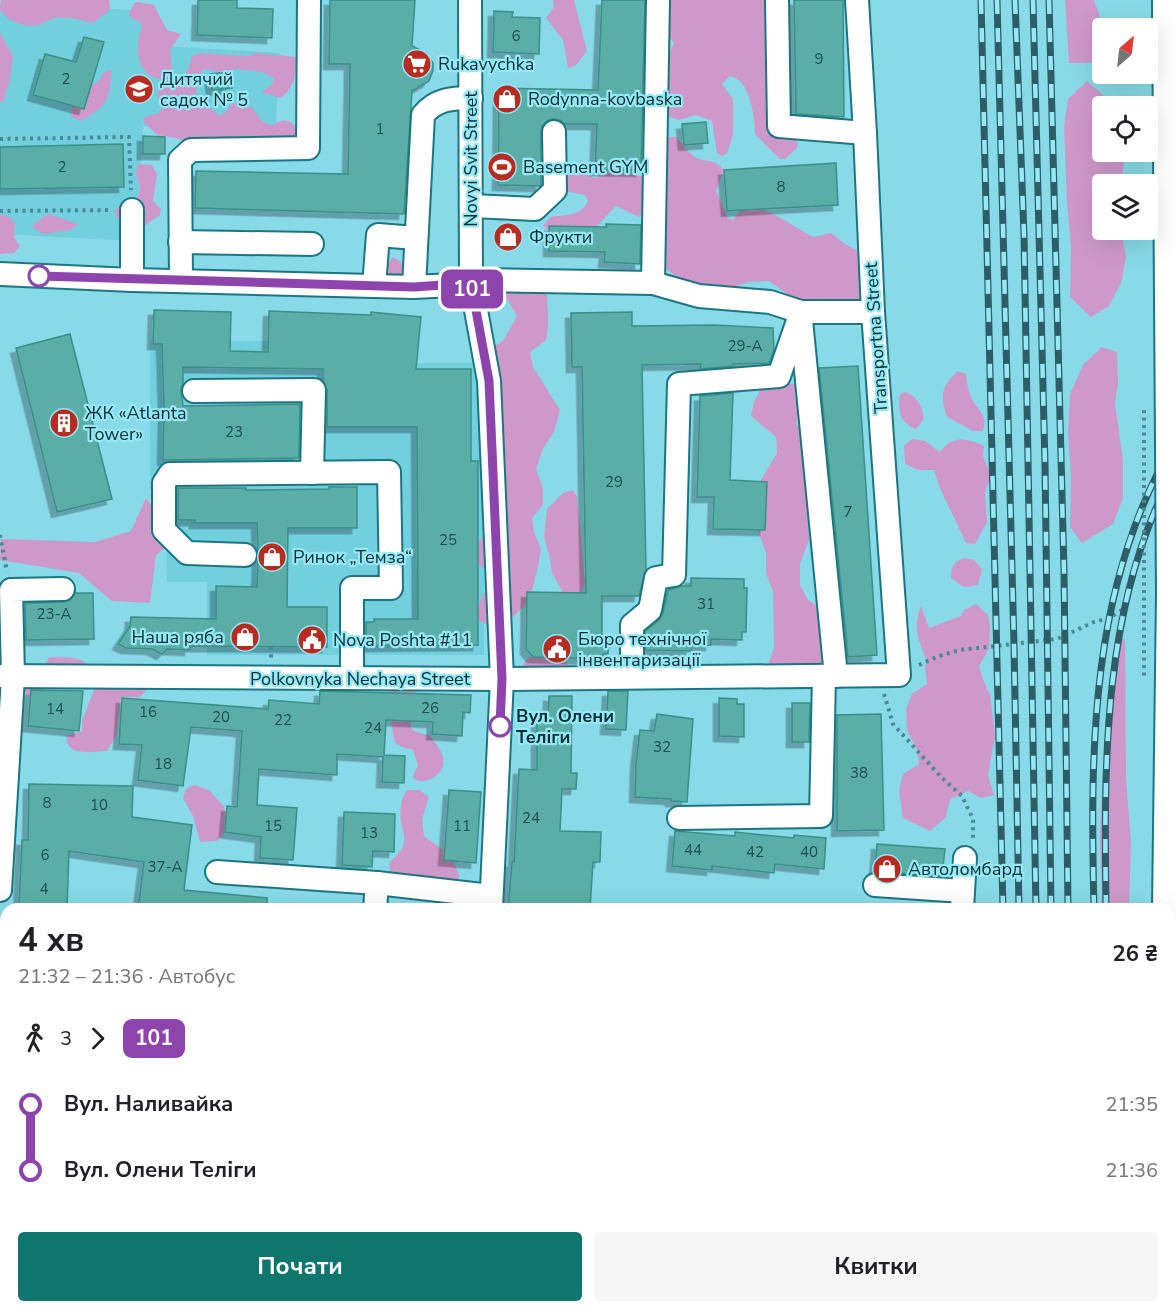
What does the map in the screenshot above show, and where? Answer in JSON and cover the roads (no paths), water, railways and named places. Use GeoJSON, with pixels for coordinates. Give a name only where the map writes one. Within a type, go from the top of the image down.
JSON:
{"type":"FeatureCollection","features":[{"type":"Feature","properties":{"kind":"main road"},"geometry":{"type":"LineString","coordinates":[[1167,0],[1171,593],[1167,903]]}},
{"type":"Feature","properties":{"kind":"street"},"geometry":{"type":"LineString","coordinates":[[181,280],[180,160],[191,150],[308,148],[309,0]]}},
{"type":"Feature","properties":{"kind":"street","name":"Novyi Svit Street"},"geometry":{"type":"LineString","coordinates":[[470,0],[471,283],[489,381],[502,679],[491,902]]}},
{"type":"Feature","properties":{"kind":"street"},"geometry":{"type":"LineString","coordinates":[[653,283],[658,0]]}},
{"type":"Feature","properties":{"kind":"street"},"geometry":{"type":"LineString","coordinates":[[777,0],[779,126],[866,133]]}},
{"type":"Feature","properties":{"kind":"street","name":"Transportna Street"},"geometry":{"type":"LineString","coordinates":[[857,0],[866,133],[891,675]]}},
{"type":"Feature","properties":{"kind":"street"},"geometry":{"type":"LineString","coordinates":[[414,287],[423,115],[430,106],[449,98],[471,98]]}},
{"type":"Feature","properties":{"kind":"street"},"geometry":{"type":"LineString","coordinates":[[472,206],[536,209],[555,190],[554,132]]}},
{"type":"Feature","properties":{"kind":"street"},"geometry":{"type":"LineString","coordinates":[[132,210],[132,280]]}},
{"type":"Feature","properties":{"kind":"street"},"geometry":{"type":"LineString","coordinates":[[374,285],[378,235],[416,238]]}},
{"type":"Feature","properties":{"kind":"street"},"geometry":{"type":"LineString","coordinates":[[180,242],[312,244]]}},
{"type":"Feature","properties":{"kind":"street"},"geometry":{"type":"LineString","coordinates":[[0,274],[132,280],[414,287],[483,280],[653,283],[699,296],[770,302],[801,312],[873,312]]}},
{"type":"Feature","properties":{"kind":"street"},"geometry":{"type":"LineString","coordinates":[[632,676],[632,625],[650,610],[656,578],[674,575],[679,384],[779,376],[801,312]]}},
{"type":"Feature","properties":{"kind":"street"},"geometry":{"type":"LineString","coordinates":[[679,818],[821,816],[830,676],[801,312]]}},
{"type":"Feature","properties":{"kind":"street"},"geometry":{"type":"LineString","coordinates":[[194,391],[314,390],[312,473]]}},
{"type":"Feature","properties":{"kind":"street"},"geometry":{"type":"LineString","coordinates":[[245,555],[187,553],[164,530],[164,483],[170,474],[389,472],[391,588],[352,588],[352,678]]}},
{"type":"Feature","properties":{"kind":"street"},"geometry":{"type":"LineString","coordinates":[[0,890],[11,590],[63,589]]}},
{"type":"Feature","properties":{"kind":"street","name":"Polkovnyka Nechaya Street"},"geometry":{"type":"LineString","coordinates":[[7,676],[502,679],[891,675]]}},
{"type":"Feature","properties":{"kind":"street"},"geometry":{"type":"LineString","coordinates":[[875,885],[963,900],[965,858]]}},
{"type":"Feature","properties":{"kind":"street"},"geometry":{"type":"LineString","coordinates":[[218,872],[378,883],[491,902]]}},
{"type":"Feature","properties":{"kind":"street"},"geometry":{"type":"LineString","coordinates":[[376,903],[378,883]]}},
{"type":"Feature","properties":{"kind":"railway"},"geometry":{"type":"LineString","coordinates":[[981,0],[1003,903]]}},
{"type":"Feature","properties":{"kind":"railway"},"geometry":{"type":"LineString","coordinates":[[997,0],[1019,903]]}},
{"type":"Feature","properties":{"kind":"railway"},"geometry":{"type":"LineString","coordinates":[[1015,0],[1024,235],[1036,903]]}},
{"type":"Feature","properties":{"kind":"railway"},"geometry":{"type":"LineString","coordinates":[[1033,0],[1045,464],[1051,903]]}},
{"type":"Feature","properties":{"kind":"railway"},"geometry":{"type":"LineString","coordinates":[[1049,0],[1064,571],[1068,903]]}},
{"type":"Feature","properties":{"kind":"railway"},"geometry":{"type":"LineString","coordinates":[[1094,903],[1093,788],[1096,727],[1101,667],[1111,608],[1126,551],[1148,494],[1176,440]]}},
{"type":"Feature","properties":{"kind":"railway"},"geometry":{"type":"LineString","coordinates":[[1106,903],[1106,796],[1112,682],[1121,626],[1134,572],[1152,518],[1176,467]]}},
{"type":"Feature","properties":{"kind":"place","name":"Rukavychka"},"geometry":{"type":"Point","coordinates":[417,64]}},
{"type":"Feature","properties":{"kind":"place","name":"Дитячий садок № 5"},"geometry":{"type":"Point","coordinates":[139,89]}},
{"type":"Feature","properties":{"kind":"place","name":"Rodynna-kovbaska"},"geometry":{"type":"Point","coordinates":[507,99]}},
{"type":"Feature","properties":{"kind":"place","name":"Basement GYM"},"geometry":{"type":"Point","coordinates":[502,167]}},
{"type":"Feature","properties":{"kind":"place","name":"Фрукти"},"geometry":{"type":"Point","coordinates":[508,237]}},
{"type":"Feature","properties":{"kind":"place","name":"ЖК «Atlanta Tower»"},"geometry":{"type":"Point","coordinates":[64,423]}},
{"type":"Feature","properties":{"kind":"place","name":"Ринок „Темза“"},"geometry":{"type":"Point","coordinates":[272,557]}},
{"type":"Feature","properties":{"kind":"place","name":"Наша ряба"},"geometry":{"type":"Point","coordinates":[245,637]}},
{"type":"Feature","properties":{"kind":"place","name":"Nova Poshta #11"},"geometry":{"type":"Point","coordinates":[312,640]}},
{"type":"Feature","properties":{"kind":"place","name":"Бюро технічної інвентаризації"},"geometry":{"type":"Point","coordinates":[557,649]}},
{"type":"Feature","properties":{"kind":"place","name":"Вул. Олени Теліги"},"geometry":{"type":"Point","coordinates":[500,726]}},
{"type":"Feature","properties":{"kind":"place","name":"Автоломбард"},"geometry":{"type":"Point","coordinates":[887,869]}}]}
